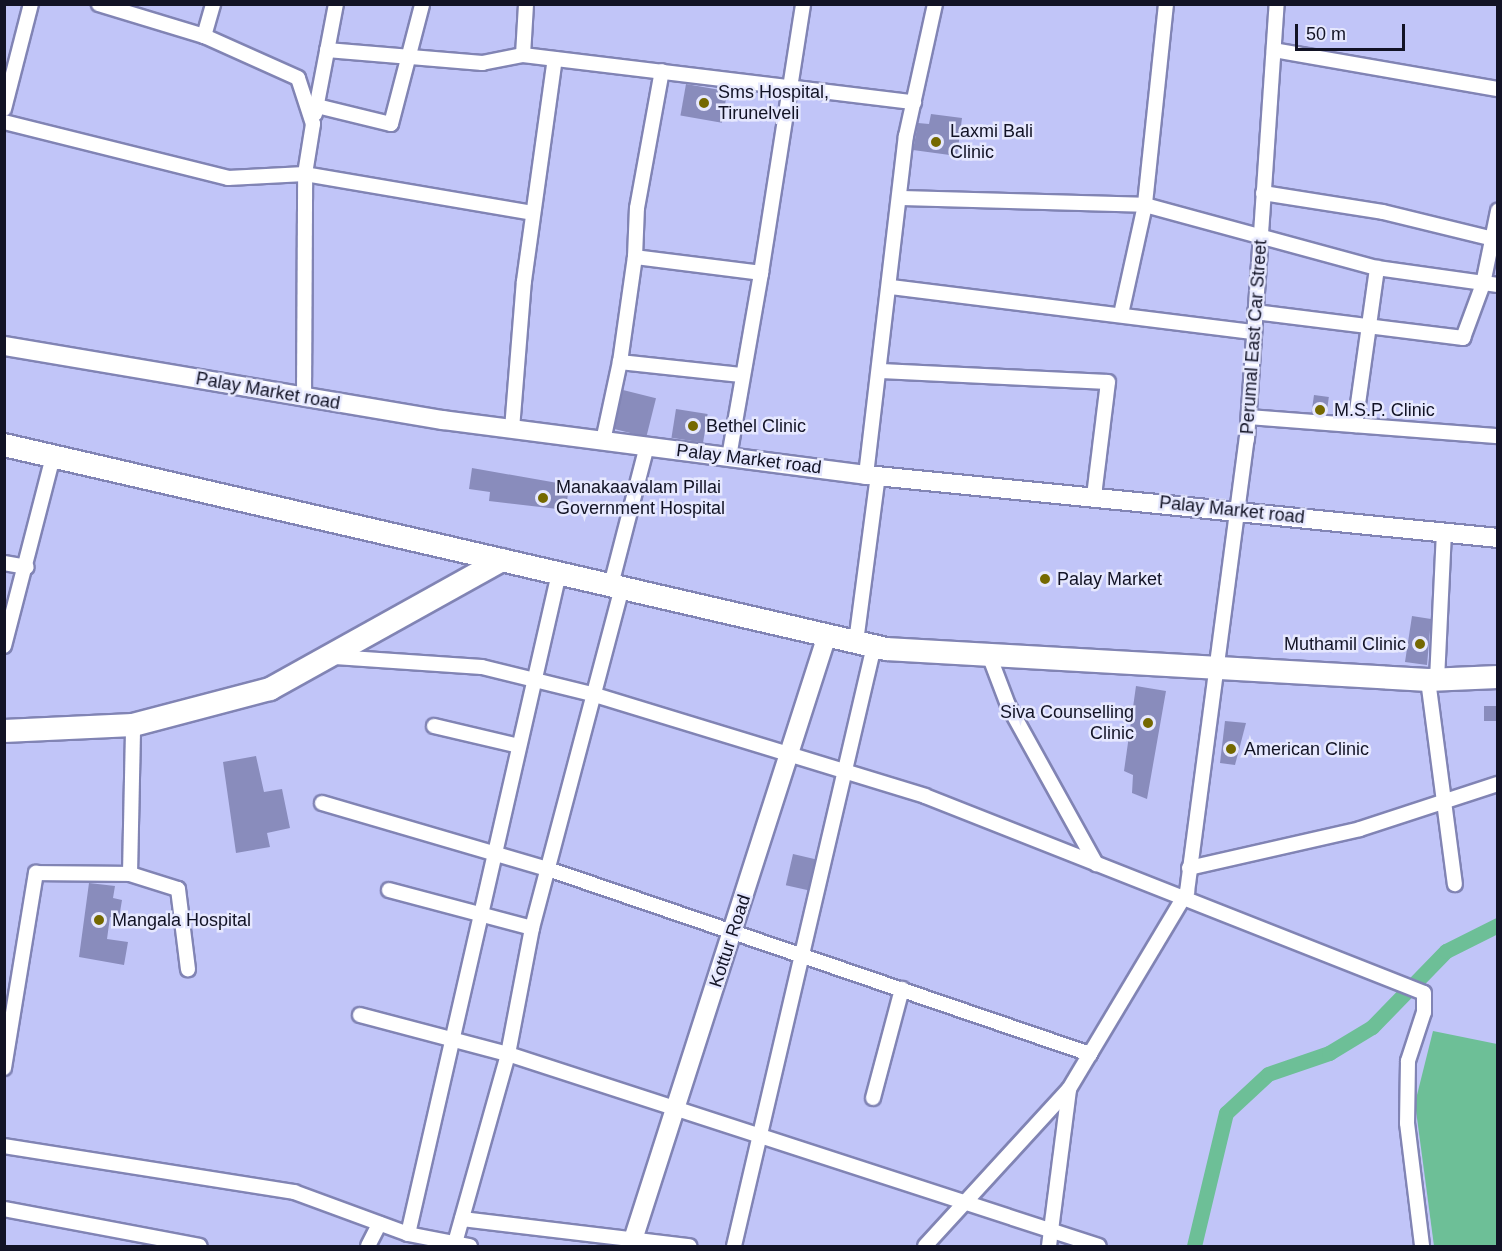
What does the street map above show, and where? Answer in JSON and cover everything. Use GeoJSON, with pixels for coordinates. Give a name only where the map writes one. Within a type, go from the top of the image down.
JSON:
{"type":"FeatureCollection","features":[{"type":"Feature","properties":{"kind":"main road"},"geometry":{"type":"LineString","coordinates":[[4,445],[865,644],[989,655],[1432,680],[1497,677]]}},
{"type":"Feature","properties":{"kind":"main road"},"geometry":{"type":"LineString","coordinates":[[4,731],[133,725],[270,689],[335,657],[502,560]]}},
{"type":"Feature","properties":{"kind":"street"},"geometry":{"type":"LineString","coordinates":[[4,109],[32,4]]}},
{"type":"Feature","properties":{"kind":"street"},"geometry":{"type":"LineString","coordinates":[[99,4],[204,36],[298,78],[313,124]]}},
{"type":"Feature","properties":{"kind":"street"},"geometry":{"type":"LineString","coordinates":[[204,36],[213,4]]}},
{"type":"Feature","properties":{"kind":"street"},"geometry":{"type":"LineString","coordinates":[[304,397],[305,174],[336,4]]}},
{"type":"Feature","properties":{"kind":"street"},"geometry":{"type":"LineString","coordinates":[[523,55],[526,4]]}},
{"type":"Feature","properties":{"kind":"street"},"geometry":{"type":"LineString","coordinates":[[729,457],[741,375],[793,87],[803,4]]}},
{"type":"Feature","properties":{"kind":"street"},"geometry":{"type":"LineString","coordinates":[[734,1246],[846,774],[865,644],[872,475],[880,370],[900,198],[914,102],[935,4]]}},
{"type":"Feature","properties":{"kind":"street"},"geometry":{"type":"LineString","coordinates":[[1121,314],[1145,205],[1166,4]]}},
{"type":"Feature","properties":{"kind":"street","name":"Perumal East Car Street"},"geometry":{"type":"LineString","coordinates":[[1069,1089],[1182,900],[1189,868],[1213,667],[1238,510],[1249,417],[1277,4]]}},
{"type":"Feature","properties":{"kind":"street"},"geometry":{"type":"LineString","coordinates":[[317,106],[391,124],[405,57],[422,5]]}},
{"type":"Feature","properties":{"kind":"street"},"geometry":{"type":"LineString","coordinates":[[327,50],[482,63],[523,55],[914,102]]}},
{"type":"Feature","properties":{"kind":"street"},"geometry":{"type":"LineString","coordinates":[[1274,50],[1497,89]]}},
{"type":"Feature","properties":{"kind":"street"},"geometry":{"type":"LineString","coordinates":[[512,429],[533,213],[555,59]]}},
{"type":"Feature","properties":{"kind":"street"},"geometry":{"type":"LineString","coordinates":[[603,441],[620,362],[635,257],[637,208],[662,71]]}},
{"type":"Feature","properties":{"kind":"street"},"geometry":{"type":"LineString","coordinates":[[4,122],[228,178],[305,174],[533,213]]}},
{"type":"Feature","properties":{"kind":"street"},"geometry":{"type":"LineString","coordinates":[[1263,193],[1383,212],[1495,239]]}},
{"type":"Feature","properties":{"kind":"street"},"geometry":{"type":"LineString","coordinates":[[900,198],[1145,205],[1261,233],[1377,268],[1497,285]]}},
{"type":"Feature","properties":{"kind":"street"},"geometry":{"type":"LineString","coordinates":[[1256,312],[1463,338],[1483,284],[1495,239],[1497,211]]}},
{"type":"Feature","properties":{"kind":"street"},"geometry":{"type":"LineString","coordinates":[[635,257],[761,273]]}},
{"type":"Feature","properties":{"kind":"street"},"geometry":{"type":"LineString","coordinates":[[1355,425],[1377,268]]}},
{"type":"Feature","properties":{"kind":"street"},"geometry":{"type":"LineString","coordinates":[[891,287],[1254,332]]}},
{"type":"Feature","properties":{"kind":"street","name":"Palay Market road"},"geometry":{"type":"LineString","coordinates":[[4,346],[304,397],[603,441],[872,475],[1497,537]]}},
{"type":"Feature","properties":{"kind":"street"},"geometry":{"type":"LineString","coordinates":[[620,362],[741,375]]}},
{"type":"Feature","properties":{"kind":"street"},"geometry":{"type":"LineString","coordinates":[[880,370],[1108,382],[1094,496]]}},
{"type":"Feature","properties":{"kind":"street"},"geometry":{"type":"LineString","coordinates":[[1249,417],[1497,436]]}},
{"type":"Feature","properties":{"kind":"street"},"geometry":{"type":"LineString","coordinates":[[455,1243],[508,1054],[532,928],[592,694],[647,446]]}},
{"type":"Feature","properties":{"kind":"street"},"geometry":{"type":"LineString","coordinates":[[4,646],[7,626],[27,567],[53,456]]}},
{"type":"Feature","properties":{"kind":"street"},"geometry":{"type":"LineString","coordinates":[[1444,533],[1432,680],[1441,803],[1455,884]]}},
{"type":"Feature","properties":{"kind":"street"},"geometry":{"type":"LineString","coordinates":[[4,563],[27,567]]}},
{"type":"Feature","properties":{"kind":"street"},"geometry":{"type":"LineString","coordinates":[[408,1234],[455,1038],[533,681],[559,573]]}},
{"type":"Feature","properties":{"kind":"street","name":"Kottur Road"},"geometry":{"type":"LineString","coordinates":[[632,1242],[827,635]]}},
{"type":"Feature","properties":{"kind":"street"},"geometry":{"type":"LineString","coordinates":[[989,655],[1008,705],[1096,864]]}},
{"type":"Feature","properties":{"kind":"street"},"geometry":{"type":"LineString","coordinates":[[335,657],[482,667],[592,694],[788,758],[925,796],[1182,900],[1379,972],[1424,993],[1424,1012],[1408,1061],[1407,1123],[1422,1246]]}},
{"type":"Feature","properties":{"kind":"street"},"geometry":{"type":"LineString","coordinates":[[130,874],[133,725]]}},
{"type":"Feature","properties":{"kind":"street"},"geometry":{"type":"LineString","coordinates":[[434,726],[519,746]]}},
{"type":"Feature","properties":{"kind":"street"},"geometry":{"type":"LineString","coordinates":[[1189,868],[1360,829],[1497,784]]}},
{"type":"Feature","properties":{"kind":"street"},"geometry":{"type":"LineString","coordinates":[[322,803],[495,857],[548,869],[733,929],[1090,1054]]}},
{"type":"Feature","properties":{"kind":"street"},"geometry":{"type":"LineString","coordinates":[[4,1068],[36,873],[130,874],[178,889],[188,969]]}},
{"type":"Feature","properties":{"kind":"street"},"geometry":{"type":"LineString","coordinates":[[389,890],[532,928]]}},
{"type":"Feature","properties":{"kind":"street"},"geometry":{"type":"LineString","coordinates":[[873,1098],[902,989]]}},
{"type":"Feature","properties":{"kind":"street"},"geometry":{"type":"LineString","coordinates":[[360,1014],[508,1054],[966,1206],[1049,1240],[1099,1246]]}},
{"type":"Feature","properties":{"kind":"street"},"geometry":{"type":"LineString","coordinates":[[925,1246],[966,1206],[1069,1089]]}},
{"type":"Feature","properties":{"kind":"street"},"geometry":{"type":"LineString","coordinates":[[1049,1240],[1069,1089]]}},
{"type":"Feature","properties":{"kind":"street"},"geometry":{"type":"LineString","coordinates":[[4,1146],[294,1192],[408,1234],[471,1246]]}},
{"type":"Feature","properties":{"kind":"street"},"geometry":{"type":"LineString","coordinates":[[4,1209],[200,1246]]}},
{"type":"Feature","properties":{"kind":"street"},"geometry":{"type":"LineString","coordinates":[[462,1219],[632,1242],[689,1246]]}},
{"type":"Feature","properties":{"kind":"street"},"geometry":{"type":"LineString","coordinates":[[368,1246],[379,1224]]}},
{"type":"Feature","properties":{"kind":"shaded area"},"geometry":{"type":"Polygon","coordinates":[[[1433,1031],[1497,1044],[1497,1246],[1434,1246],[1415,1103],[1433,1031]]]}},
{"type":"Feature","properties":{"kind":"building"},"geometry":{"type":"Polygon","coordinates":[[[686,84],[727,91],[722,123],[680,116],[686,84]]]}},
{"type":"Feature","properties":{"kind":"building"},"geometry":{"type":"Polygon","coordinates":[[[931,114],[962,118],[957,156],[913,150],[918,123],[929,124],[931,114]]]}},
{"type":"Feature","properties":{"kind":"building"},"geometry":{"type":"Polygon","coordinates":[[[623,390],[656,398],[646,437],[613,429],[623,390]]]}},
{"type":"Feature","properties":{"kind":"building"},"geometry":{"type":"Polygon","coordinates":[[[1314,395],[1329,397],[1326,415],[1311,413],[1314,395]]]}},
{"type":"Feature","properties":{"kind":"building"},"geometry":{"type":"Polygon","coordinates":[[[676,409],[708,414],[703,443],[671,438],[676,409]]]}},
{"type":"Feature","properties":{"kind":"building"},"geometry":{"type":"Polygon","coordinates":[[[472,468],[569,485],[566,510],[489,501],[490,492],[469,489],[472,468]]]}},
{"type":"Feature","properties":{"kind":"building"},"geometry":{"type":"Polygon","coordinates":[[[1412,616],[1431,619],[1427,665],[1405,662],[1412,616]]]}},
{"type":"Feature","properties":{"kind":"building"},"geometry":{"type":"Polygon","coordinates":[[[1136,686],[1166,691],[1147,799],[1132,793],[1133,775],[1124,771],[1136,686]]]}},
{"type":"Feature","properties":{"kind":"building"},"geometry":{"type":"Polygon","coordinates":[[[1484,706],[1497,706],[1497,721],[1484,721],[1484,706]]]}},
{"type":"Feature","properties":{"kind":"building"},"geometry":{"type":"Polygon","coordinates":[[[1225,721],[1246,723],[1235,765],[1220,763],[1225,721]]]}},
{"type":"Feature","properties":{"kind":"building"},"geometry":{"type":"Polygon","coordinates":[[[256,756],[264,792],[282,789],[290,828],[267,833],[270,847],[236,853],[223,762],[256,756]]]}},
{"type":"Feature","properties":{"kind":"building"},"geometry":{"type":"Polygon","coordinates":[[[793,854],[815,859],[808,890],[786,885],[793,854]]]}},
{"type":"Feature","properties":{"kind":"building"},"geometry":{"type":"Polygon","coordinates":[[[89,883],[115,886],[113,898],[122,900],[119,918],[110,917],[107,939],[128,942],[124,965],[79,957],[89,883]]]}},
{"type":"Feature","properties":{"kind":"waterway"},"geometry":{"type":"LineString","coordinates":[[1194,1246],[1226,1113],[1268,1074],[1329,1053],[1372,1027],[1446,951],[1498,925]]}},
{"type":"Feature","properties":{"kind":"place","name":"Sms Hospital, Tirunelveli"},"geometry":{"type":"Point","coordinates":[704,103]}},
{"type":"Feature","properties":{"kind":"place","name":"Laxmi Bali Clinic"},"geometry":{"type":"Point","coordinates":[936,142]}},
{"type":"Feature","properties":{"kind":"place","name":"M.S.P. Clinic"},"geometry":{"type":"Point","coordinates":[1320,410]}},
{"type":"Feature","properties":{"kind":"place","name":"Bethel Clinic"},"geometry":{"type":"Point","coordinates":[693,426]}},
{"type":"Feature","properties":{"kind":"place","name":"Manakaavalam Pillai Government Hospital"},"geometry":{"type":"Point","coordinates":[543,498]}},
{"type":"Feature","properties":{"kind":"place","name":"Palay Market"},"geometry":{"type":"Point","coordinates":[1045,579]}},
{"type":"Feature","properties":{"kind":"place","name":"Muthamil Clinic"},"geometry":{"type":"Point","coordinates":[1420,644]}},
{"type":"Feature","properties":{"kind":"place","name":"Siva Counselling Clinic"},"geometry":{"type":"Point","coordinates":[1148,723]}},
{"type":"Feature","properties":{"kind":"place","name":"American Clinic"},"geometry":{"type":"Point","coordinates":[1231,749]}},
{"type":"Feature","properties":{"kind":"place","name":"Mangala Hospital"},"geometry":{"type":"Point","coordinates":[99,920]}}]}
